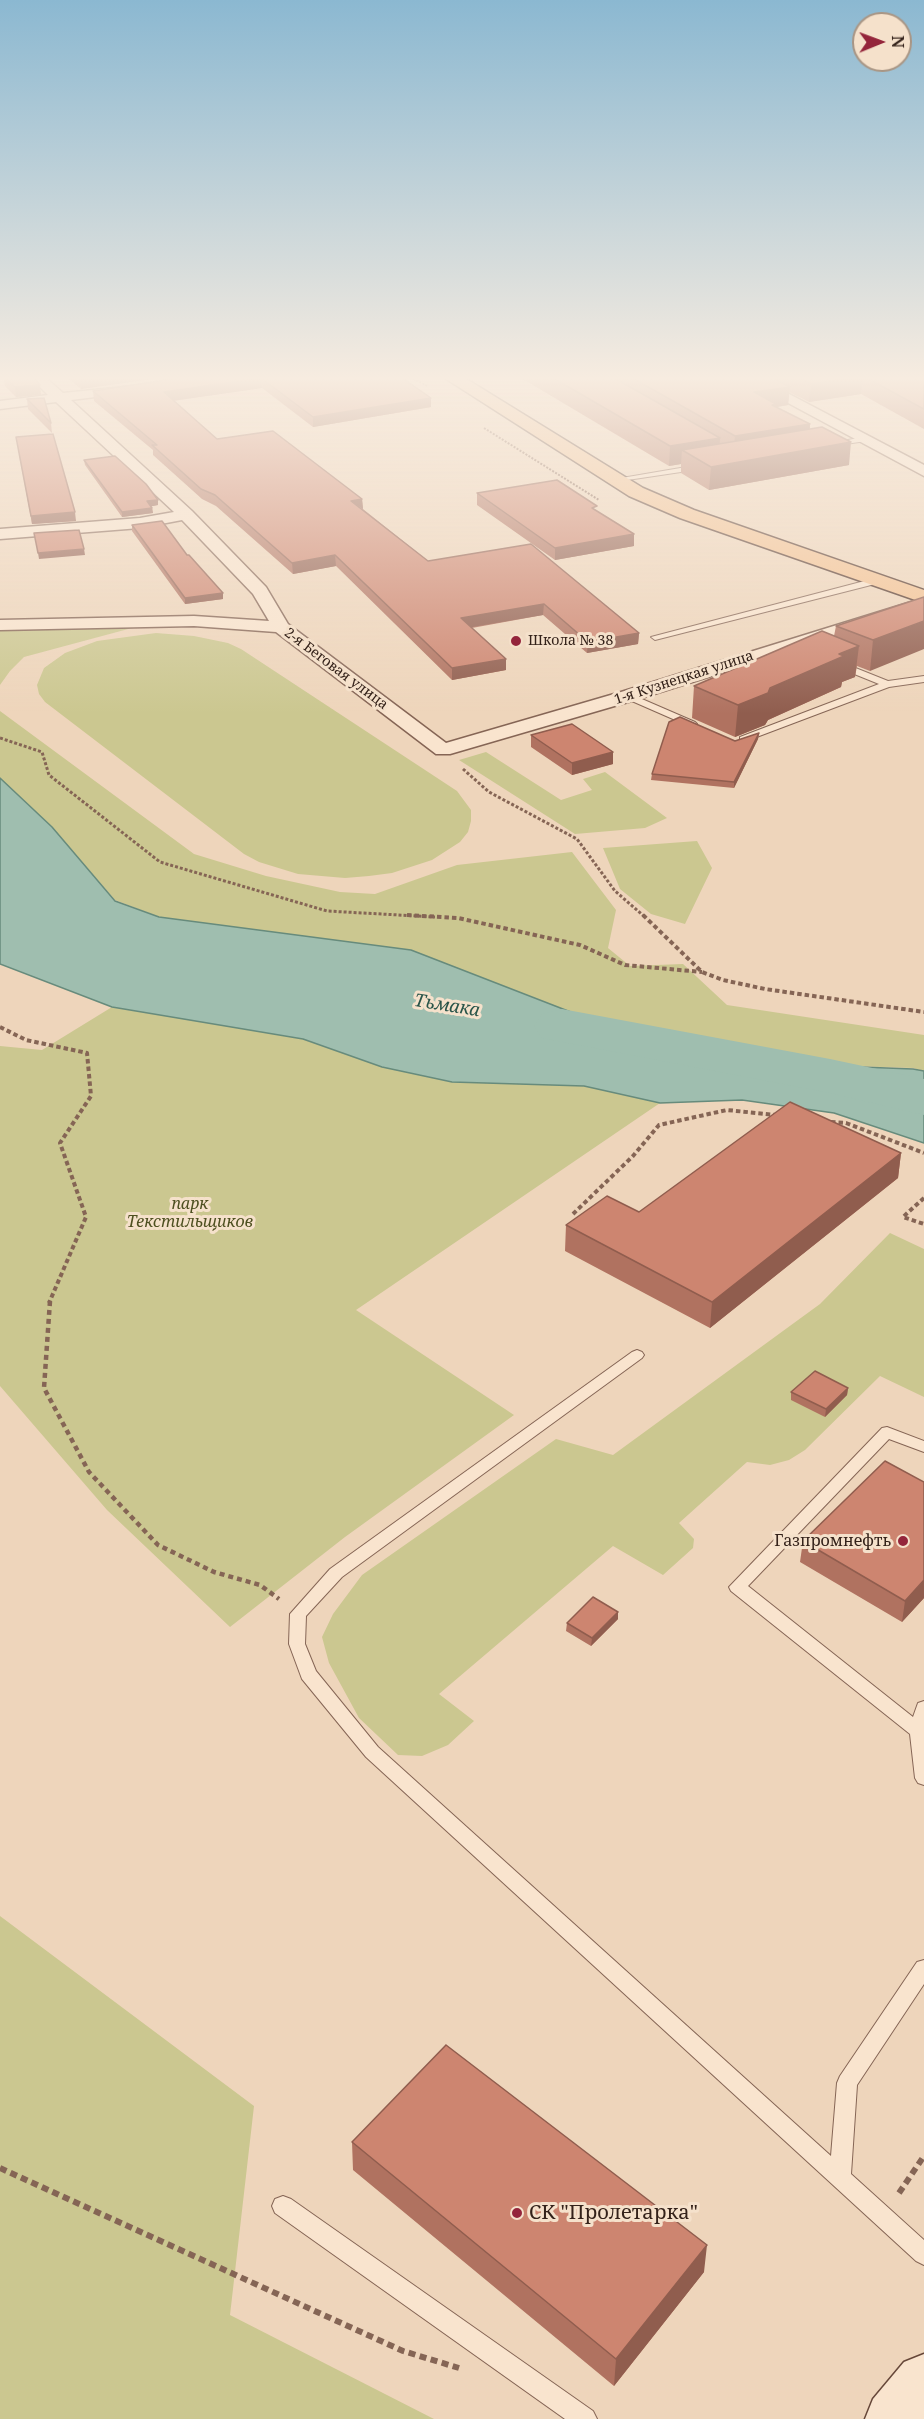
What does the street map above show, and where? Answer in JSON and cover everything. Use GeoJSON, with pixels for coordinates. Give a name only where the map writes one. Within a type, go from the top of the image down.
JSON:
{"type":"FeatureCollection","features":[{"type":"Feature","properties":{"kind":"main road"},"geometry":{"type":"LineString","coordinates":[[631,488],[687,514],[924,597]]}},
{"type":"Feature","properties":{"kind":"main road"},"geometry":{"type":"LineString","coordinates":[[893,2419],[924,2382]]}},
{"type":"Feature","properties":{"kind":"street","name":"2-я Беговая улица"},"geometry":{"type":"LineString","coordinates":[[158,488],[260,591],[281,627],[443,750]]}},
{"type":"Feature","properties":{"kind":"street"},"geometry":{"type":"LineString","coordinates":[[0,534],[140,523],[186,514]]}},
{"type":"Feature","properties":{"kind":"street","name":"1-я Кузнецкая улица"},"geometry":{"type":"LineString","coordinates":[[443,750],[628,696],[924,603]]}},
{"type":"Feature","properties":{"kind":"street"},"geometry":{"type":"LineString","coordinates":[[0,625],[194,621],[281,627]]}},
{"type":"Feature","properties":{"kind":"lane"},"geometry":{"type":"LineString","coordinates":[[655,637],[876,581]]}},
{"type":"Feature","properties":{"kind":"lane"},"geometry":{"type":"LineString","coordinates":[[789,644],[810,653]]}},
{"type":"Feature","properties":{"kind":"lane"},"geometry":{"type":"LineString","coordinates":[[832,662],[887,684]]}},
{"type":"Feature","properties":{"kind":"lane"},"geometry":{"type":"LineString","coordinates":[[735,742],[887,684],[924,679]]}},
{"type":"Feature","properties":{"kind":"lane"},"geometry":{"type":"LineString","coordinates":[[628,696],[702,729]]}},
{"type":"Feature","properties":{"kind":"lane"},"geometry":{"type":"LineString","coordinates":[[637,1355],[336,1573],[298,1614],[297,1644],[308,1674],[372,1752],[924,2254]]}},
{"type":"Feature","properties":{"kind":"lane"},"geometry":{"type":"LineString","coordinates":[[918,1731],[737,1587],[887,1432],[924,1447]]}},
{"type":"Feature","properties":{"kind":"lane"},"geometry":{"type":"LineString","coordinates":[[924,1708],[918,1731],[924,1778]]}},
{"type":"Feature","properties":{"kind":"lane"},"geometry":{"type":"LineString","coordinates":[[840,2177],[847,2083],[924,1968]]}},
{"type":"Feature","properties":{"kind":"lane"},"geometry":{"type":"LineString","coordinates":[[283,2206],[585,2419]]}},
{"type":"Feature","properties":{"kind":"path"},"geometry":{"type":"LineString","coordinates":[[0,738],[42,752],[49,775],[160,862],[327,911],[458,918],[580,945],[625,965],[702,972],[723,980],[765,989],[924,1012]]}},
{"type":"Feature","properties":{"kind":"path"},"geometry":{"type":"LineString","coordinates":[[443,750],[489,792],[576,839],[615,891],[658,928],[702,972]]}},
{"type":"Feature","properties":{"kind":"path"},"geometry":{"type":"LineString","coordinates":[[0,1027],[26,1040],[87,1053],[91,1096],[60,1143],[86,1217],[48,1305],[44,1388],[89,1472],[158,1545],[214,1572],[260,1585],[298,1614]]}},
{"type":"Feature","properties":{"kind":"path"},"geometry":{"type":"LineString","coordinates":[[573,1214],[633,1156],[659,1125],[727,1110],[781,1116]]}},
{"type":"Feature","properties":{"kind":"path"},"geometry":{"type":"LineString","coordinates":[[825,1121],[846,1123],[924,1153]]}},
{"type":"Feature","properties":{"kind":"path"},"geometry":{"type":"LineString","coordinates":[[924,1198],[903,1217],[924,1224]]}},
{"type":"Feature","properties":{"kind":"path"},"geometry":{"type":"LineString","coordinates":[[882,2216],[924,2156]]}},
{"type":"Feature","properties":{"kind":"path"},"geometry":{"type":"LineString","coordinates":[[0,2168],[403,2351],[472,2372]]}},
{"type":"Feature","properties":{"kind":"green space"},"geometry":{"type":"Polygon","coordinates":[[[132,628],[24,657],[0,685],[0,630],[132,628]]]}},
{"type":"Feature","properties":{"kind":"green space"},"geometry":{"type":"Polygon","coordinates":[[[156,633],[194,636],[228,643],[241,649],[457,791],[471,810],[468,832],[460,842],[432,860],[392,873],[369,876],[345,878],[298,874],[259,862],[244,854],[45,702],[39,694],[37,685],[44,668],[65,653],[97,641],[156,633]]]}},
{"type":"Feature","properties":{"kind":"green space"},"geometry":{"type":"Polygon","coordinates":[[[0,711],[194,854],[266,876],[340,892],[375,894],[457,865],[572,852],[616,910],[608,948],[630,966],[683,964],[727,1005],[924,1035],[924,1071],[913,1068],[755,1063],[648,1042],[529,997],[159,917],[115,900],[52,827],[0,778],[0,711]]]}},
{"type":"Feature","properties":{"kind":"green space"},"geometry":{"type":"Polygon","coordinates":[[[486,752],[561,800],[592,790],[583,779],[605,772],[667,818],[645,828],[575,834],[459,760],[486,752]]]}},
{"type":"Feature","properties":{"kind":"green space"},"geometry":{"type":"Polygon","coordinates":[[[697,841],[712,868],[685,924],[651,914],[620,889],[603,848],[697,841]]]}},
{"type":"Feature","properties":{"kind":"green space","name":"парк Текстильщиков"},"geometry":{"type":"Polygon","coordinates":[[[112,1007],[303,1039],[382,1067],[452,1082],[584,1086],[660,1103],[356,1310],[514,1415],[345,1537],[230,1627],[107,1510],[0,1386],[0,1046],[42,1050],[112,1007]]]}},
{"type":"Feature","properties":{"kind":"green space"},"geometry":{"type":"Polygon","coordinates":[[[890,1233],[924,1249],[924,1397],[880,1376],[805,1450],[789,1460],[770,1465],[747,1462],[679,1523],[694,1539],[693,1548],[663,1575],[613,1546],[439,1694],[474,1721],[448,1745],[422,1756],[398,1755],[359,1718],[329,1663],[322,1637],[333,1614],[362,1575],[556,1439],[613,1455],[820,1304],[890,1233]]]}},
{"type":"Feature","properties":{"kind":"green space"},"geometry":{"type":"Polygon","coordinates":[[[0,1916],[254,2106],[230,2315],[434,2419],[0,2419],[0,1916]]]}},
{"type":"Feature","properties":{"kind":"water"},"geometry":{"type":"Polygon","coordinates":[[[0,778],[52,827],[115,901],[159,917],[411,950],[648,1042],[755,1063],[924,1071],[924,1143],[834,1113],[742,1100],[660,1103],[584,1086],[452,1082],[382,1067],[303,1039],[112,1007],[0,964],[0,778]]]}},
{"type":"Feature","properties":{"kind":"building"},"geometry":{"type":"Polygon","coordinates":[[[26,488],[68,488],[75,512],[31,516],[26,488]]]}},
{"type":"Feature","properties":{"kind":"building"},"geometry":{"type":"Polygon","coordinates":[[[104,488],[149,488],[158,500],[147,501],[152,508],[122,512],[104,488]]]}},
{"type":"Feature","properties":{"kind":"building"},"geometry":{"type":"Polygon","coordinates":[[[347,488],[362,499],[351,501],[428,561],[531,544],[639,633],[588,642],[544,604],[461,618],[506,659],[452,668],[335,555],[292,563],[215,495],[201,489],[347,488]]]}},
{"type":"Feature","properties":{"kind":"building"},"geometry":{"type":"Polygon","coordinates":[[[508,488],[569,488],[597,506],[592,508],[634,534],[555,548],[477,493],[508,488]]]}},
{"type":"Feature","properties":{"kind":"building"},"geometry":{"type":"Polygon","coordinates":[[[162,521],[187,555],[223,593],[185,598],[132,525],[162,521]]]}},
{"type":"Feature","properties":{"kind":"building"},"geometry":{"type":"Polygon","coordinates":[[[79,530],[84,549],[38,553],[34,533],[79,530]]]}},
{"type":"Feature","properties":{"kind":"building"},"geometry":{"type":"Polygon","coordinates":[[[924,597],[924,621],[873,640],[836,626],[924,597]]]}},
{"type":"Feature","properties":{"kind":"building"},"geometry":{"type":"Polygon","coordinates":[[[822,631],[859,646],[839,654],[844,656],[770,688],[768,693],[738,705],[694,686],[822,631]]]}},
{"type":"Feature","properties":{"kind":"building"},"geometry":{"type":"Polygon","coordinates":[[[680,717],[735,741],[759,733],[734,782],[652,774],[669,722],[680,717]]]}},
{"type":"Feature","properties":{"kind":"building"},"geometry":{"type":"Polygon","coordinates":[[[572,724],[613,752],[572,763],[531,735],[572,724]]]}},
{"type":"Feature","properties":{"kind":"building"},"geometry":{"type":"Polygon","coordinates":[[[790,1102],[901,1153],[712,1302],[566,1225],[607,1196],[639,1212],[790,1102]]]}},
{"type":"Feature","properties":{"kind":"building"},"geometry":{"type":"Polygon","coordinates":[[[815,1371],[848,1388],[826,1409],[791,1392],[815,1371]]]}},
{"type":"Feature","properties":{"kind":"building"},"geometry":{"type":"Polygon","coordinates":[[[885,1461],[924,1482],[924,1580],[905,1601],[803,1541],[885,1461]]]}},
{"type":"Feature","properties":{"kind":"building"},"geometry":{"type":"Polygon","coordinates":[[[593,1597],[618,1612],[592,1638],[567,1623],[593,1597]]]}},
{"type":"Feature","properties":{"kind":"building","name":"СК \"Пролетарка\""},"geometry":{"type":"Polygon","coordinates":[[[446,2045],[707,2245],[616,2359],[352,2142],[446,2045]]]}},
{"type":"Feature","properties":{"kind":"waterway","name":"Тьмака"},"geometry":{"type":"LineString","coordinates":[[562,1026],[830,1076],[924,1097]]}},
{"type":"Feature","properties":{"kind":"place","name":"Школа № 38"},"geometry":{"type":"Point","coordinates":[516,641]}},
{"type":"Feature","properties":{"kind":"place","name":"Газпромнефть"},"geometry":{"type":"Point","coordinates":[903,1541]}},
{"type":"Feature","properties":{"kind":"place","name":"СК \"Пролетарка\""},"geometry":{"type":"Point","coordinates":[517,2213]}}]}
